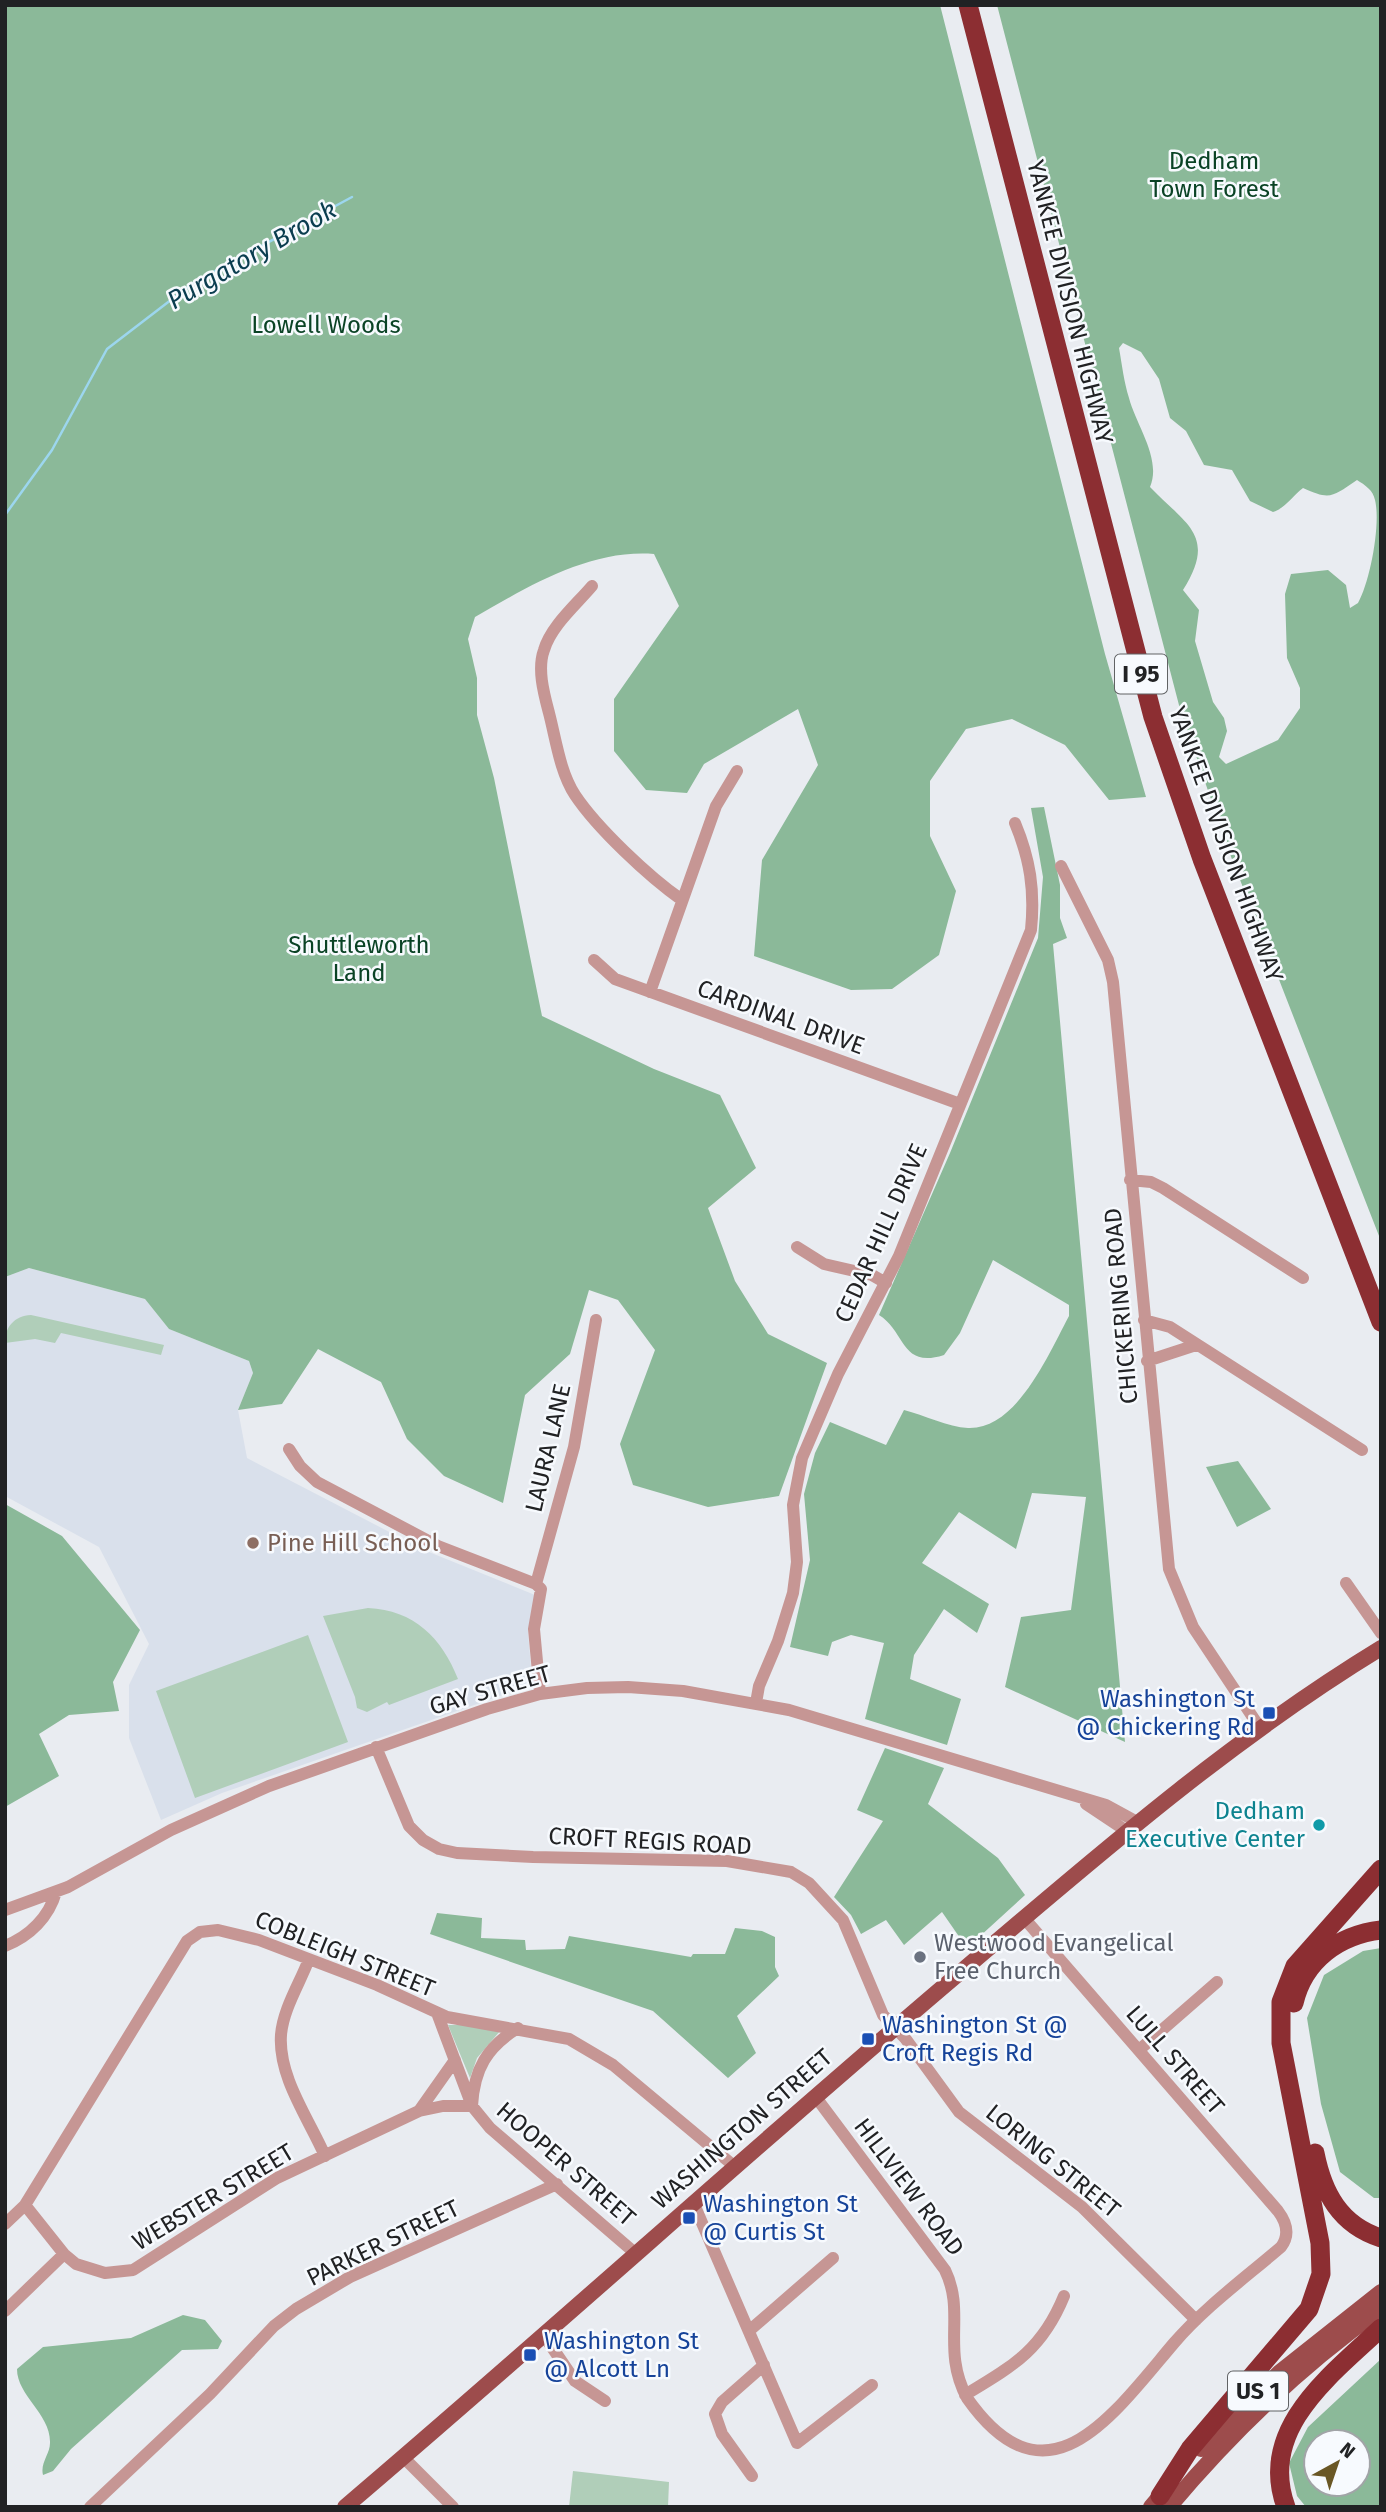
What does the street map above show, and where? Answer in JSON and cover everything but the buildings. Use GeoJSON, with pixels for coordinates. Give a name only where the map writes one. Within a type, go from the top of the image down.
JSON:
{"type":"FeatureCollection","features":[{"type":"Feature","properties":{"kind":"highway","name":"YANKEE DIVISION HIGHWAY"},"geometry":{"type":"LineString","coordinates":[[968,5],[1153,717],[1202,859],[1381,1322]]}},
{"type":"Feature","properties":{"kind":"highway"},"geometry":{"type":"LineString","coordinates":[[1160,2503],[1190,2449],[1301,2321],[1318,2288],[1320,2243],[1281,2043],[1281,2002],[1295,1966],[1381,1869]]}},
{"type":"Feature","properties":{"kind":"highway"},"geometry":{"type":"LineString","coordinates":[[1381,1930],[1349,1937],[1317,1959],[1299,1986],[1291,2019],[1323,2185],[1343,2216],[1361,2230],[1381,2238]]}},
{"type":"Feature","properties":{"kind":"highway"},"geometry":{"type":"LineString","coordinates":[[1286,2507],[1279,2466],[1290,2425],[1314,2393],[1381,2328]]}},
{"type":"Feature","properties":{"kind":"main road","name":"WASHINGTON STREET"},"geometry":{"type":"LineString","coordinates":[[345,2507],[894,2027],[1024,1918],[1260,1728],[1381,1648]]}},
{"type":"Feature","properties":{"kind":"main road","name":"US 1"},"geometry":{"type":"LineString","coordinates":[[1160,2503],[1212,2438],[1266,2384],[1330,2330],[1381,2292]]}},
{"type":"Feature","properties":{"kind":"main road"},"geometry":{"type":"LineString","coordinates":[[1160,2503],[1222,2448],[1275,2395],[1381,2309]]}},
{"type":"Feature","properties":{"kind":"street"},"geometry":{"type":"LineString","coordinates":[[592,586],[553,633],[544,649],[541,668],[566,776],[575,795],[590,813],[659,884],[682,900]]}},
{"type":"Feature","properties":{"kind":"street"},"geometry":{"type":"LineString","coordinates":[[650,992],[716,806],[737,771]]}},
{"type":"Feature","properties":{"kind":"street","name":"CEDAR HILL DRIVE"},"geometry":{"type":"LineString","coordinates":[[756,1703],[759,1686],[778,1641],[793,1593],[797,1562],[793,1505],[802,1458],[838,1374],[887,1283],[1031,930],[1032,875],[1028,853],[1015,823]]}},
{"type":"Feature","properties":{"kind":"street","name":"CHICKERING ROAD"},"geometry":{"type":"LineString","coordinates":[[1061,866],[1108,960],[1114,982],[1165,1550],[1174,1588],[1203,1644],[1260,1728]]}},
{"type":"Feature","properties":{"kind":"street","name":"CARDINAL DRIVE"},"geometry":{"type":"LineString","coordinates":[[594,960],[615,979],[960,1104]]}},
{"type":"Feature","properties":{"kind":"street"},"geometry":{"type":"LineString","coordinates":[[1130,1180],[1151,1182],[1163,1188],[1303,1278]]}},
{"type":"Feature","properties":{"kind":"street"},"geometry":{"type":"LineString","coordinates":[[797,1247],[824,1264],[872,1275],[887,1283]]}},
{"type":"Feature","properties":{"kind":"street","name":"LAURA LANE"},"geometry":{"type":"LineString","coordinates":[[540,1694],[534,1629],[541,1589],[536,1584],[573,1447],[596,1320]]}},
{"type":"Feature","properties":{"kind":"street"},"geometry":{"type":"LineString","coordinates":[[1144,1320],[1162,1322],[1362,1450]]}},
{"type":"Feature","properties":{"kind":"street"},"geometry":{"type":"LineString","coordinates":[[1147,1361],[1196,1345]]}},
{"type":"Feature","properties":{"kind":"street"},"geometry":{"type":"LineString","coordinates":[[289,1449],[317,1482],[438,1546],[536,1584]]}},
{"type":"Feature","properties":{"kind":"street"},"geometry":{"type":"LineString","coordinates":[[1346,1583],[1381,1633]]}},
{"type":"Feature","properties":{"kind":"street","name":"GAY STREET"},"geometry":{"type":"LineString","coordinates":[[5,1910],[56,1892],[170,1830],[222,1806],[376,1748],[540,1694],[628,1686],[683,1691],[756,1703],[872,1732],[1115,1809],[1133,1828]]}},
{"type":"Feature","properties":{"kind":"street","name":"CROFT REGIS ROAD"},"geometry":{"type":"LineString","coordinates":[[376,1748],[409,1826],[423,1840],[439,1849],[457,1853],[533,1857],[727,1861],[791,1872],[809,1883],[843,1920],[883,2015],[894,2027]]}},
{"type":"Feature","properties":{"kind":"street"},"geometry":{"type":"LineString","coordinates":[[5,1946],[26,1934],[51,1910],[56,1892]]}},
{"type":"Feature","properties":{"kind":"street","name":"LULL STREET"},"geometry":{"type":"LineString","coordinates":[[1024,1918],[1278,2211],[1287,2226],[1287,2234],[1281,2247],[1196,2320]]}},
{"type":"Feature","properties":{"kind":"street","name":"COBLEIGH STREET"},"geometry":{"type":"LineString","coordinates":[[5,2224],[25,2206],[187,1941],[200,1932],[218,1930],[259,1940],[437,2013],[465,2021],[558,2036],[592,2050],[734,2166]]}},
{"type":"Feature","properties":{"kind":"street"},"geometry":{"type":"LineString","coordinates":[[309,1959],[286,2013],[281,2035],[284,2060],[296,2096],[325,2156]]}},
{"type":"Feature","properties":{"kind":"street"},"geometry":{"type":"LineString","coordinates":[[1139,2050],[1217,1982]]}},
{"type":"Feature","properties":{"kind":"street","name":"HOOPER STREET"},"geometry":{"type":"LineString","coordinates":[[437,2013],[472,2106],[483,2121],[635,2253]]}},
{"type":"Feature","properties":{"kind":"street","name":"LORING STREET"},"geometry":{"type":"LineString","coordinates":[[894,2027],[959,2112],[1082,2207],[1196,2320]]}},
{"type":"Feature","properties":{"kind":"street","name":"HOOPER STREET"},"geometry":{"type":"LineString","coordinates":[[472,2106],[475,2082],[482,2060],[495,2045],[518,2028]]}},
{"type":"Feature","properties":{"kind":"street","name":"WEBSTER STREET"},"geometry":{"type":"LineString","coordinates":[[419,2111],[455,2060]]}},
{"type":"Feature","properties":{"kind":"street","name":"HILLVIEW ROAD"},"geometry":{"type":"LineString","coordinates":[[815,2096],[945,2270],[955,2301],[953,2358],[965,2395],[996,2442],[1012,2458]]}},
{"type":"Feature","properties":{"kind":"street","name":"WEBSTER STREET"},"geometry":{"type":"LineString","coordinates":[[64,2254],[76,2264],[105,2273],[133,2270],[277,2178],[419,2111],[443,2106],[472,2106]]}},
{"type":"Feature","properties":{"kind":"street","name":"PARKER STREET"},"geometry":{"type":"LineString","coordinates":[[90,2507],[210,2394],[274,2326],[296,2309],[350,2277],[557,2185]]}},
{"type":"Feature","properties":{"kind":"street"},"geometry":{"type":"LineString","coordinates":[[693,2202],[797,2443],[872,2385]]}},
{"type":"Feature","properties":{"kind":"street"},"geometry":{"type":"LineString","coordinates":[[5,2311],[64,2254],[25,2206]]}},
{"type":"Feature","properties":{"kind":"street"},"geometry":{"type":"LineString","coordinates":[[750,2330],[833,2258]]}},
{"type":"Feature","properties":{"kind":"street"},"geometry":{"type":"LineString","coordinates":[[965,2395],[1026,2355],[1052,2324],[1064,2296]]}},
{"type":"Feature","properties":{"kind":"street"},"geometry":{"type":"LineString","coordinates":[[1078,2456],[1108,2428],[1196,2320]]}},
{"type":"Feature","properties":{"kind":"street"},"geometry":{"type":"LineString","coordinates":[[543,2334],[575,2381],[604,2401]]}},
{"type":"Feature","properties":{"kind":"street"},"geometry":{"type":"LineString","coordinates":[[752,2476],[722,2434],[715,2414],[722,2402],[764,2365]]}},
{"type":"Feature","properties":{"kind":"street"},"geometry":{"type":"LineString","coordinates":[[403,2457],[453,2507]]}},
{"type":"Feature","properties":{"kind":"shaded area","name":"Pine Hill School"},"geometry":{"type":"Polygon","coordinates":[[[29,1268],[145,1299],[169,1329],[249,1361],[253,1373],[238,1410],[247,1458],[424,1550],[535,1595],[528,1633],[532,1679],[529,1686],[222,1793],[161,1820],[129,1738],[129,1685],[149,1644],[99,1547],[5,1496],[5,1277],[29,1268]]]}},
{"type":"Feature","properties":{"kind":"green space","name":"Lowell Woods"},"geometry":{"type":"Polygon","coordinates":[[[5,5],[940,5],[1105,654],[1146,797],[1109,800],[1065,745],[1012,719],[966,729],[930,781],[930,836],[956,891],[939,955],[892,989],[851,990],[754,956],[762,860],[818,765],[798,709],[704,764],[687,793],[646,790],[614,751],[614,699],[679,606],[654,554],[607,557],[538,582],[475,617],[468,639],[477,678],[477,715],[494,778],[542,1016],[654,1069],[720,1095],[756,1168],[708,1208],[735,1281],[768,1334],[827,1363],[779,1496],[708,1507],[633,1485],[620,1444],[655,1350],[618,1300],[589,1290],[570,1354],[525,1395],[503,1503],[444,1476],[407,1439],[381,1382],[318,1349],[282,1404],[238,1410],[253,1373],[249,1361],[169,1329],[145,1299],[29,1268],[5,1277],[5,5]]]}},
{"type":"Feature","properties":{"kind":"green space","name":"Dedham Town Forest"},"geometry":{"type":"Polygon","coordinates":[[[997,5],[1381,5],[1381,1241],[1228,849],[1180,709],[997,5]],[[1123,343],[1119,348],[1129,398],[1147,442],[1153,465],[1150,487],[1185,521],[1197,543],[1198,556],[1183,590],[1199,610],[1195,641],[1213,702],[1224,718],[1227,731],[1219,757],[1226,764],[1278,740],[1300,708],[1300,688],[1287,658],[1285,594],[1291,574],[1328,570],[1346,585],[1350,608],[1358,603],[1367,581],[1373,553],[1377,523],[1375,500],[1371,491],[1357,480],[1331,495],[1303,488],[1273,512],[1250,501],[1232,470],[1204,465],[1186,431],[1170,418],[1159,379],[1141,352],[1123,343]]]}},
{"type":"Feature","properties":{"kind":"green space"},"geometry":{"type":"Polygon","coordinates":[[[1044,807],[1060,885],[1060,918],[1067,938],[1053,944],[1125,1742],[1005,1687],[1021,1617],[1071,1610],[1086,1497],[1032,1493],[1016,1549],[959,1512],[922,1563],[989,1604],[977,1633],[944,1609],[914,1655],[910,1679],[961,1699],[947,1745],[865,1719],[884,1643],[851,1635],[832,1642],[828,1656],[790,1647],[810,1560],[804,1494],[815,1453],[830,1422],[886,1445],[904,1410],[968,1428],[986,1425],[1002,1417],[1029,1387],[1069,1316],[1069,1305],[993,1260],[960,1333],[944,1355],[930,1358],[912,1353],[888,1322],[879,1315],[950,1153],[1038,938],[1043,877],[1031,808],[1044,807]]]}},
{"type":"Feature","properties":{"kind":"green space"},"geometry":{"type":"Polygon","coordinates":[[[31,1315],[164,1345],[161,1355],[61,1333],[55,1343],[35,1339],[5,1343],[12,1323],[31,1315]]]}},
{"type":"Feature","properties":{"kind":"green space"},"geometry":{"type":"Polygon","coordinates":[[[1238,1461],[1271,1509],[1237,1527],[1206,1467],[1238,1461]]]}},
{"type":"Feature","properties":{"kind":"green space"},"geometry":{"type":"Polygon","coordinates":[[[5,1504],[62,1536],[140,1630],[113,1682],[119,1711],[69,1715],[39,1734],[59,1776],[5,1807],[5,1504]]]}},
{"type":"Feature","properties":{"kind":"green space"},"geometry":{"type":"Polygon","coordinates":[[[368,1608],[399,1614],[424,1629],[444,1651],[458,1679],[389,1705],[387,1702],[367,1712],[357,1708],[323,1616],[368,1608]]]}},
{"type":"Feature","properties":{"kind":"green space"},"geometry":{"type":"Polygon","coordinates":[[[308,1635],[348,1742],[195,1798],[156,1691],[308,1635]]]}},
{"type":"Feature","properties":{"kind":"green space"},"geometry":{"type":"Polygon","coordinates":[[[885,1748],[944,1768],[928,1804],[998,1858],[1025,1895],[967,1948],[942,1912],[904,1945],[886,1920],[861,1934],[851,1915],[834,1897],[883,1821],[857,1810],[885,1748]]]}},
{"type":"Feature","properties":{"kind":"green space"},"geometry":{"type":"Polygon","coordinates":[[[437,1913],[482,1918],[481,1938],[525,1940],[526,1950],[565,1949],[569,1936],[691,1957],[693,1954],[725,1954],[735,1928],[762,1931],[775,1937],[775,1967],[779,1976],[737,2016],[756,2053],[728,2078],[653,2011],[430,1934],[437,1913]]]}},
{"type":"Feature","properties":{"kind":"green space"},"geometry":{"type":"Polygon","coordinates":[[[1381,1948],[1381,2198],[1374,2198],[1340,2172],[1321,2104],[1307,2018],[1324,1975],[1363,1951],[1381,1948]]]}},
{"type":"Feature","properties":{"kind":"green space"},"geometry":{"type":"Polygon","coordinates":[[[448,2025],[477,2025],[500,2031],[477,2058],[470,2078],[448,2025]]]}},
{"type":"Feature","properties":{"kind":"green space"},"geometry":{"type":"Polygon","coordinates":[[[183,2315],[205,2320],[222,2341],[218,2349],[182,2350],[71,2449],[53,2471],[43,2475],[43,2466],[50,2447],[49,2433],[22,2388],[17,2369],[43,2347],[131,2338],[183,2315]]]}},
{"type":"Feature","properties":{"kind":"green space"},"geometry":{"type":"Polygon","coordinates":[[[1381,2359],[1381,2507],[1306,2507],[1297,2496],[1289,2463],[1302,2438],[1302,2498],[1372,2498],[1372,2428],[1307,2428],[1381,2359]]]}},
{"type":"Feature","properties":{"kind":"green space"},"geometry":{"type":"Polygon","coordinates":[[[573,2471],[669,2482],[668,2507],[569,2507],[573,2471]]]}},
{"type":"Feature","properties":{"kind":"waterway","name":"Purgatory Brook"},"geometry":{"type":"LineString","coordinates":[[5,515],[52,450],[107,349],[193,283],[352,197]]}},
{"type":"Feature","properties":{"kind":"place","name":"Pine Hill School"},"geometry":{"type":"Point","coordinates":[253,1543]}},
{"type":"Feature","properties":{"kind":"place","name":"Washington St @ Chickering Rd"},"geometry":{"type":"Point","coordinates":[1269,1713]}},
{"type":"Feature","properties":{"kind":"place","name":"Dedham Executive Center"},"geometry":{"type":"Point","coordinates":[1319,1825]}},
{"type":"Feature","properties":{"kind":"place","name":"Westwood Evangelical Free Church"},"geometry":{"type":"Point","coordinates":[920,1957]}},
{"type":"Feature","properties":{"kind":"place","name":"Washington St @ Croft Regis Rd"},"geometry":{"type":"Point","coordinates":[868,2039]}},
{"type":"Feature","properties":{"kind":"place","name":"Washington St @ Curtis St"},"geometry":{"type":"Point","coordinates":[689,2218]}},
{"type":"Feature","properties":{"kind":"place","name":"Washington St @ Alcott Ln"},"geometry":{"type":"Point","coordinates":[530,2355]}},
{"type":"Feature","properties":{"kind":"park label","name":"Shuttleworth Land"},"geometry":{"type":"Point","coordinates":[359,959]}}]}
